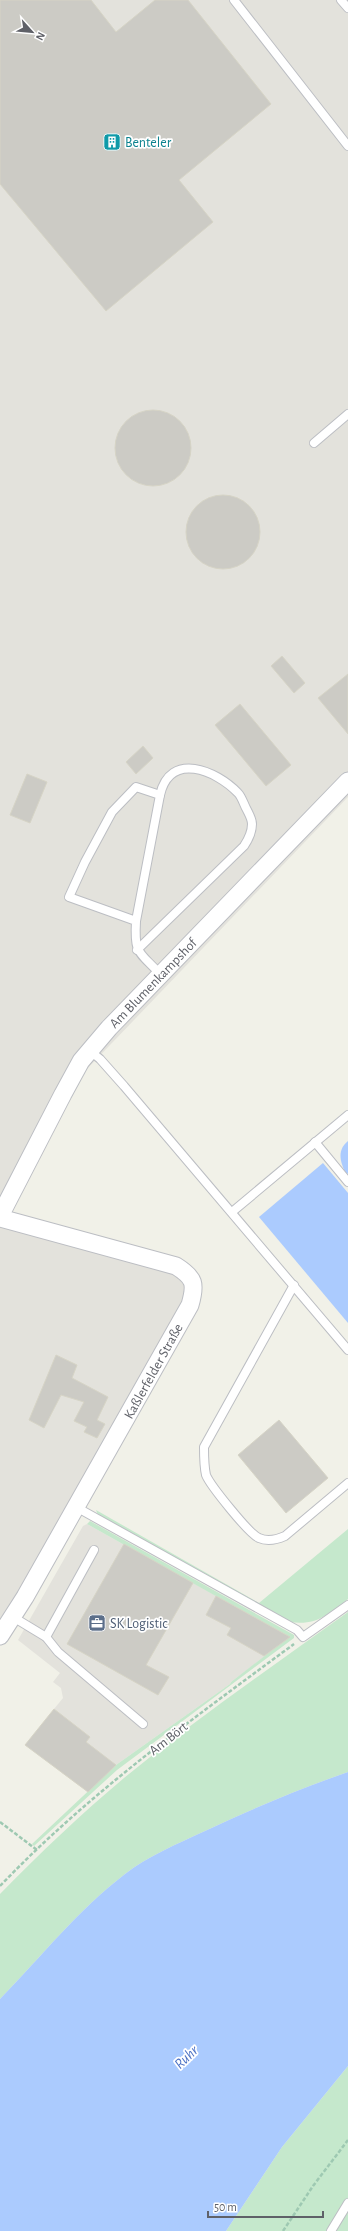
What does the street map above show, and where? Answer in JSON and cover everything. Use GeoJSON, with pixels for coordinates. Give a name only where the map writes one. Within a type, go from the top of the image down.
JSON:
{"type":"FeatureCollection","features":[{"type":"Feature","properties":{"kind":"street","name":"Am Blumenkampshof"},"geometry":{"type":"LineString","coordinates":[[0,1217],[52,1112],[81,1061],[109,1028],[160,974],[348,781]]}},
{"type":"Feature","properties":{"kind":"street","name":"Kaßlerfelder Straße"},"geometry":{"type":"LineString","coordinates":[[0,1217],[176,1266],[187,1274],[192,1281],[194,1290],[190,1305],[76,1508],[0,1636]]}},
{"type":"Feature","properties":{"kind":"lane"},"geometry":{"type":"LineString","coordinates":[[234,0],[348,146]]}},
{"type":"Feature","properties":{"kind":"lane"},"geometry":{"type":"LineString","coordinates":[[341,0],[348,8]]}},
{"type":"Feature","properties":{"kind":"lane"},"geometry":{"type":"LineString","coordinates":[[314,443],[348,414]]}},
{"type":"Feature","properties":{"kind":"lane"},"geometry":{"type":"LineString","coordinates":[[137,950],[244,846],[249,838],[253,823],[240,795],[219,776],[205,770],[178,770],[163,783],[160,795],[136,921],[135,943],[137,950],[160,974]]}},
{"type":"Feature","properties":{"kind":"lane"},"geometry":{"type":"LineString","coordinates":[[136,921],[69,897],[85,862],[112,812],[136,787],[160,795]]}},
{"type":"Feature","properties":{"kind":"lane"},"geometry":{"type":"LineString","coordinates":[[90,1051],[100,1059],[124,1086],[348,1350]]}},
{"type":"Feature","properties":{"kind":"lane"},"geometry":{"type":"LineString","coordinates":[[232,1212],[348,1115]]}},
{"type":"Feature","properties":{"kind":"lane"},"geometry":{"type":"LineString","coordinates":[[315,1142],[348,1182]]}},
{"type":"Feature","properties":{"kind":"lane"},"geometry":{"type":"LineString","coordinates":[[294,1286],[204,1447],[207,1476],[213,1487],[249,1531],[257,1538],[265,1540],[275,1540],[285,1536],[348,1483]]}},
{"type":"Feature","properties":{"kind":"lane"},"geometry":{"type":"LineString","coordinates":[[76,1508],[297,1630],[303,1637],[348,1604]]}},
{"type":"Feature","properties":{"kind":"lane"},"geometry":{"type":"LineString","coordinates":[[46,1637],[94,1550]]}},
{"type":"Feature","properties":{"kind":"lane"},"geometry":{"type":"LineString","coordinates":[[13,1616],[46,1637],[58,1652],[143,1724]]}},
{"type":"Feature","properties":{"kind":"lane"},"geometry":{"type":"LineString","coordinates":[[330,2231],[348,2204]]}},
{"type":"Feature","properties":{"kind":"path","name":"Am Bört"},"geometry":{"type":"LineString","coordinates":[[0,1886],[62,1825],[121,1774],[303,1637]]}},
{"type":"Feature","properties":{"kind":"path"},"geometry":{"type":"LineString","coordinates":[[0,1822],[36,1850]]}},
{"type":"Feature","properties":{"kind":"path"},"geometry":{"type":"LineString","coordinates":[[283,2231],[313,2186],[348,2140]]}},
{"type":"Feature","properties":{"kind":"shaded area"},"geometry":{"type":"Polygon","coordinates":[[[0,0],[348,0],[348,797],[63,1094],[0,1216],[0,0]]]}},
{"type":"Feature","properties":{"kind":"shaded area"},"geometry":{"type":"Polygon","coordinates":[[[0,1218],[176,1266],[194,1290],[0,1636],[0,1218]]]}},
{"type":"Feature","properties":{"kind":"shaded area"},"geometry":{"type":"Polygon","coordinates":[[[87,1524],[290,1637],[230,1684],[116,1765],[88,1792],[62,1773],[89,1737],[54,1709],[63,1698],[61,1688],[53,1682],[60,1673],[18,1640],[83,1526],[87,1524]]]}},
{"type":"Feature","properties":{"kind":"green space"},"geometry":{"type":"Polygon","coordinates":[[[96,1510],[259,1603],[348,1529],[348,1599],[322,1618],[308,1622],[290,1622],[98,1515],[96,1510]]]}},
{"type":"Feature","properties":{"kind":"green space"},"geometry":{"type":"Polygon","coordinates":[[[90,1521],[294,1635],[294,1638],[117,1770],[34,1846],[32,1844],[116,1765],[230,1684],[289,1637],[87,1524],[90,1521]]]}},
{"type":"Feature","properties":{"kind":"green space"},"geometry":{"type":"Polygon","coordinates":[[[348,1612],[348,1772],[294,1792],[240,1815],[143,1862],[125,1874],[91,1903],[0,1999],[0,1894],[61,1834],[151,1756],[348,1612]]]}},
{"type":"Feature","properties":{"kind":"green space"},"geometry":{"type":"Polygon","coordinates":[[[348,2066],[348,2231],[226,2231],[282,2147],[348,2066]]]}},
{"type":"Feature","properties":{"kind":"water"},"geometry":{"type":"Polygon","coordinates":[[[348,1141],[348,1174],[343,1168],[340,1156],[342,1148],[348,1141]]]}},
{"type":"Feature","properties":{"kind":"water"},"geometry":{"type":"Polygon","coordinates":[[[323,1163],[348,1193],[348,1323],[259,1217],[323,1163]]]}},
{"type":"Feature","properties":{"kind":"water","name":"Ruhr"},"geometry":{"type":"Polygon","coordinates":[[[348,1772],[348,2066],[282,2147],[226,2231],[0,2231],[0,1999],[91,1903],[125,1874],[143,1862],[240,1815],[294,1792],[348,1772]]]}},
{"type":"Feature","properties":{"kind":"building","name":"Benteler"},"geometry":{"type":"Polygon","coordinates":[[[0,0],[91,0],[116,32],[155,0],[188,0],[271,104],[179,180],[213,222],[106,311],[0,184],[0,0]]]}},
{"type":"Feature","properties":{"kind":"building"},"geometry":{"type":"Polygon","coordinates":[[[153,410],[168,413],[180,421],[188,433],[191,448],[188,463],[180,475],[168,483],[153,486],[138,483],[126,475],[118,463],[115,448],[118,433],[126,421],[138,413],[153,410]]]}},
{"type":"Feature","properties":{"kind":"building"},"geometry":{"type":"Polygon","coordinates":[[[223,495],[244,501],[254,511],[260,532],[254,553],[244,563],[223,569],[202,563],[192,553],[186,532],[192,511],[202,501],[223,495]]]}},
{"type":"Feature","properties":{"kind":"building"},"geometry":{"type":"Polygon","coordinates":[[[282,656],[305,683],[294,693],[271,666],[282,656]]]}},
{"type":"Feature","properties":{"kind":"building"},"geometry":{"type":"Polygon","coordinates":[[[348,674],[348,734],[318,698],[348,674]]]}},
{"type":"Feature","properties":{"kind":"building"},"geometry":{"type":"Polygon","coordinates":[[[240,704],[291,765],[266,786],[215,725],[240,704]]]}},
{"type":"Feature","properties":{"kind":"building"},"geometry":{"type":"Polygon","coordinates":[[[143,746],[153,758],[136,774],[126,762],[143,746]]]}},
{"type":"Feature","properties":{"kind":"building"},"geometry":{"type":"Polygon","coordinates":[[[27,774],[47,782],[30,823],[10,815],[27,774]]]}},
{"type":"Feature","properties":{"kind":"building"},"geometry":{"type":"Polygon","coordinates":[[[56,1355],[77,1365],[72,1378],[108,1397],[97,1420],[105,1424],[97,1438],[84,1432],[87,1427],[74,1421],[84,1402],[61,1395],[44,1428],[29,1420],[56,1355]]]}},
{"type":"Feature","properties":{"kind":"building"},"geometry":{"type":"Polygon","coordinates":[[[279,1420],[328,1478],[286,1513],[238,1455],[279,1420]]]}},
{"type":"Feature","properties":{"kind":"building"},"geometry":{"type":"Polygon","coordinates":[[[124,1544],[193,1583],[146,1665],[169,1677],[158,1695],[67,1644],[124,1544]]]}},
{"type":"Feature","properties":{"kind":"building"},"geometry":{"type":"Polygon","coordinates":[[[216,1596],[290,1637],[264,1656],[227,1635],[231,1628],[206,1615],[216,1596]]]}},
{"type":"Feature","properties":{"kind":"building"},"geometry":{"type":"Polygon","coordinates":[[[54,1709],[90,1737],[86,1742],[116,1765],[88,1792],[25,1745],[54,1709]]]}},
{"type":"Feature","properties":{"kind":"place","name":"Benteler"},"geometry":{"type":"Point","coordinates":[112,142]}},
{"type":"Feature","properties":{"kind":"place","name":"SK Logistic"},"geometry":{"type":"Point","coordinates":[97,1623]}}]}
